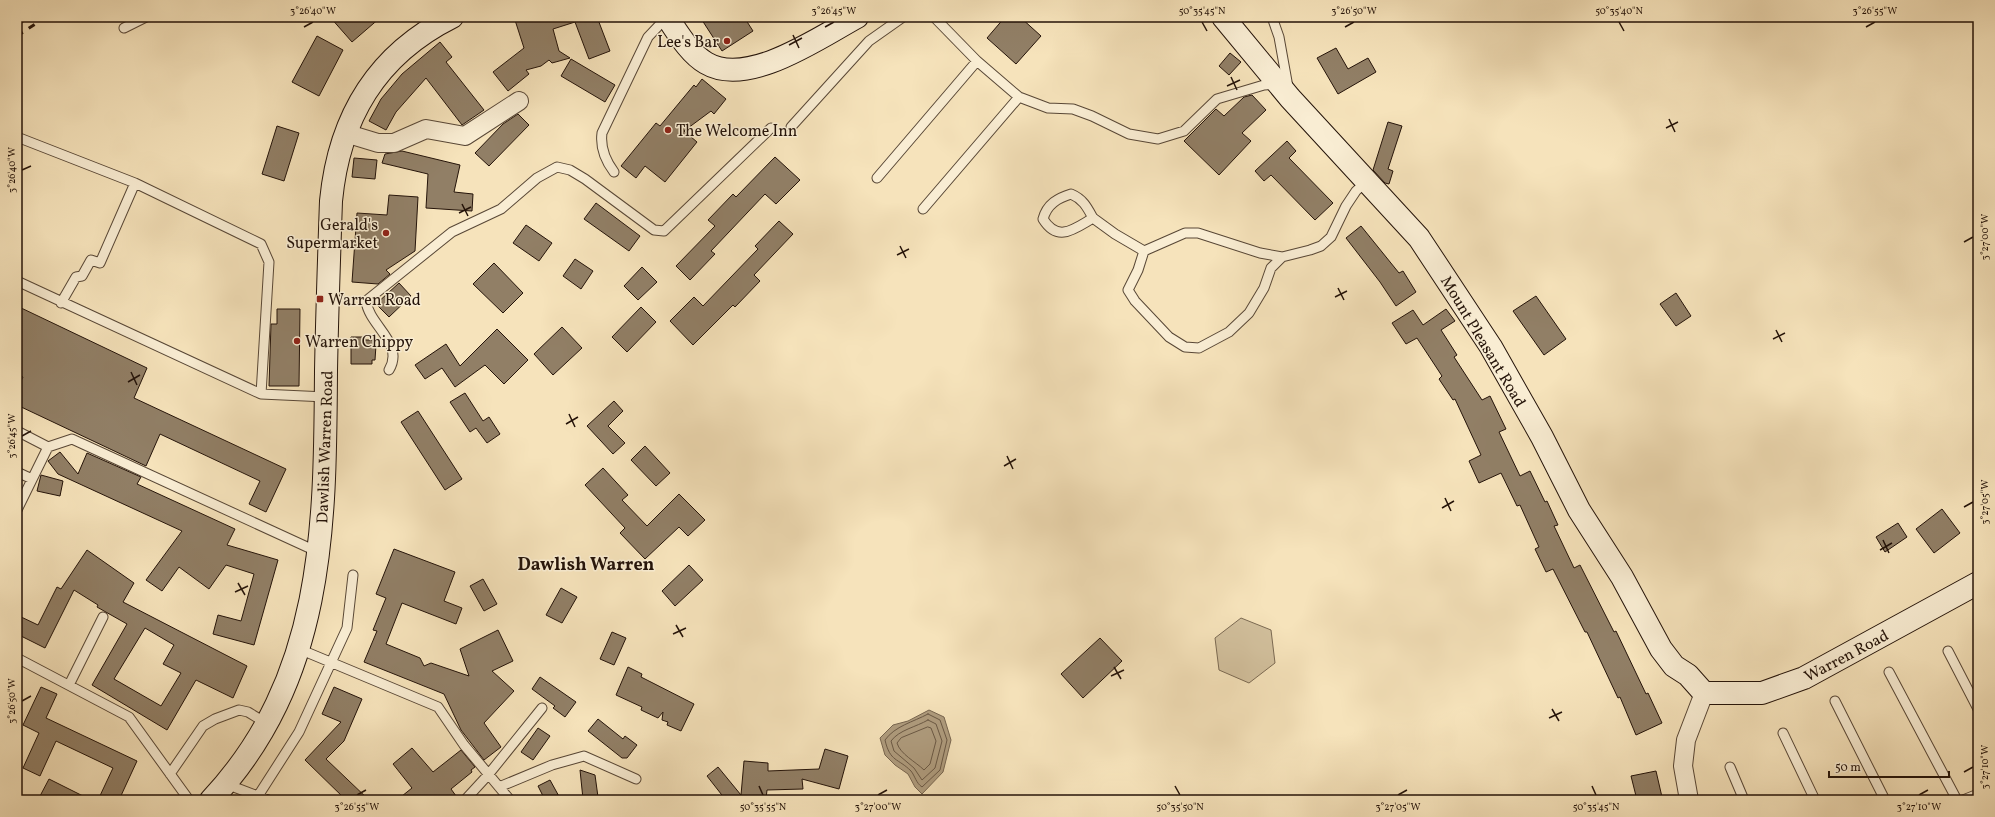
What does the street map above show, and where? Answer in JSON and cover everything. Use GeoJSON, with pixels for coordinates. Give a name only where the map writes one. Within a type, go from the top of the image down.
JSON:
{"type":"FeatureCollection","features":[{"type":"Feature","properties":{"kind":"street","name":"Dawlish Warren Road"},"geometry":{"type":"LineString","coordinates":[[211,800],[226,784],[251,749],[267,724],[281,696],[299,649],[320,553],[324,493],[331,201],[333,178],[345,133],[361,98],[388,63],[402,48],[452,17]]}},
{"type":"Feature","properties":{"kind":"street"},"geometry":{"type":"LineString","coordinates":[[667,17],[693,52],[706,63],[721,69],[736,70],[759,66],[796,50],[858,17]]}},
{"type":"Feature","properties":{"kind":"street","name":"Mount Pleasant Road"},"geometry":{"type":"LineString","coordinates":[[1223,17],[1284,91],[1419,238],[1465,306],[1542,437],[1579,510],[1622,577],[1661,649],[1674,666],[1688,676],[1704,693]]}},
{"type":"Feature","properties":{"kind":"street"},"geometry":{"type":"LineString","coordinates":[[345,133],[378,143],[394,143],[426,129],[466,136],[519,101]]}},
{"type":"Feature","properties":{"kind":"street","name":"Warren Road"},"geometry":{"type":"LineString","coordinates":[[1704,693],[1762,693],[1804,678],[1978,583]]}},
{"type":"Feature","properties":{"kind":"street"},"geometry":{"type":"LineString","coordinates":[[1689,800],[1683,766],[1686,740],[1704,693]]}},
{"type":"Feature","properties":{"kind":"lane"},"geometry":{"type":"LineString","coordinates":[[124,28],[146,17]]}},
{"type":"Feature","properties":{"kind":"lane"},"geometry":{"type":"LineString","coordinates":[[614,172],[603,155],[601,141],[602,133],[648,37],[667,17]]}},
{"type":"Feature","properties":{"kind":"lane"},"geometry":{"type":"LineString","coordinates":[[791,127],[869,41],[902,17]]}},
{"type":"Feature","properties":{"kind":"lane"},"geometry":{"type":"LineString","coordinates":[[934,17],[977,61],[1019,97],[1048,108],[1073,109],[1092,116],[1129,134],[1158,139],[1184,131],[1217,100],[1264,85],[1284,91],[1278,37],[1272,17]]}},
{"type":"Feature","properties":{"kind":"lane"},"geometry":{"type":"LineString","coordinates":[[877,178],[977,61]]}},
{"type":"Feature","properties":{"kind":"lane"},"geometry":{"type":"LineString","coordinates":[[923,209],[1019,97]]}},
{"type":"Feature","properties":{"kind":"lane"},"geometry":{"type":"LineString","coordinates":[[389,370],[392,364],[393,350],[387,337],[367,311],[366,301],[452,232],[501,209],[537,178],[556,167],[570,170],[585,179],[654,230],[664,231],[771,128]]}},
{"type":"Feature","properties":{"kind":"lane"},"geometry":{"type":"LineString","coordinates":[[17,137],[135,183],[261,244],[269,262],[261,394]]}},
{"type":"Feature","properties":{"kind":"lane"},"geometry":{"type":"LineString","coordinates":[[1282,257],[1271,268],[1264,288],[1249,313],[1229,332],[1199,348],[1185,348],[1169,337],[1135,301],[1128,290],[1138,270],[1144,251],[1185,233],[1198,233],[1260,253],[1282,257],[1321,246],[1331,237],[1338,220],[1356,191],[1366,182]]}},
{"type":"Feature","properties":{"kind":"lane"},"geometry":{"type":"LineString","coordinates":[[61,303],[76,277],[82,276],[91,260],[100,262],[135,183]]}},
{"type":"Feature","properties":{"kind":"lane"},"geometry":{"type":"LineString","coordinates":[[1093,218],[1069,231],[1059,232],[1052,230],[1042,219],[1052,202],[1071,194],[1079,197],[1084,202],[1093,218],[1115,234],[1144,251]]}},
{"type":"Feature","properties":{"kind":"lane"},"geometry":{"type":"LineString","coordinates":[[17,281],[61,303],[261,394],[326,397]]}},
{"type":"Feature","properties":{"kind":"lane"},"geometry":{"type":"LineString","coordinates":[[17,431],[48,447]]}},
{"type":"Feature","properties":{"kind":"lane"},"geometry":{"type":"LineString","coordinates":[[17,510],[48,447],[72,439],[320,553]]}},
{"type":"Feature","properties":{"kind":"lane"},"geometry":{"type":"LineString","coordinates":[[17,472],[32,479]]}},
{"type":"Feature","properties":{"kind":"lane"},"geometry":{"type":"LineString","coordinates":[[258,796],[299,732],[347,628],[353,575]]}},
{"type":"Feature","properties":{"kind":"lane"},"geometry":{"type":"LineString","coordinates":[[69,685],[103,617]]}},
{"type":"Feature","properties":{"kind":"lane"},"geometry":{"type":"LineString","coordinates":[[299,649],[438,707],[488,775],[510,800]]}},
{"type":"Feature","properties":{"kind":"lane"},"geometry":{"type":"LineString","coordinates":[[1948,651],[1978,709]]}},
{"type":"Feature","properties":{"kind":"lane"},"geometry":{"type":"LineString","coordinates":[[17,658],[129,717],[189,800]]}},
{"type":"Feature","properties":{"kind":"lane"},"geometry":{"type":"LineString","coordinates":[[1889,672],[1957,800]]}},
{"type":"Feature","properties":{"kind":"lane"},"geometry":{"type":"LineString","coordinates":[[1835,701],[1885,800]]}},
{"type":"Feature","properties":{"kind":"lane"},"geometry":{"type":"LineString","coordinates":[[464,800],[488,775],[542,708]]}},
{"type":"Feature","properties":{"kind":"lane"},"geometry":{"type":"LineString","coordinates":[[170,774],[203,726],[215,719],[238,710],[248,712],[267,724]]}},
{"type":"Feature","properties":{"kind":"lane"},"geometry":{"type":"LineString","coordinates":[[1783,733],[1815,800]]}},
{"type":"Feature","properties":{"kind":"lane"},"geometry":{"type":"LineString","coordinates":[[499,787],[552,765],[584,756],[636,779]]}},
{"type":"Feature","properties":{"kind":"lane"},"geometry":{"type":"LineString","coordinates":[[1730,767],[1744,800]]}},
{"type":"Feature","properties":{"kind":"lane"},"geometry":{"type":"LineString","coordinates":[[226,784],[268,800]]}},
{"type":"Feature","properties":{"kind":"lane"},"geometry":{"type":"LineString","coordinates":[[1963,800],[1978,794]]}},
{"type":"Feature","properties":{"kind":"shaded area"},"geometry":{"type":"Polygon","coordinates":[[[1241,618],[1271,630],[1275,663],[1249,683],[1219,670],[1215,638],[1241,618]]]}},
{"type":"Feature","properties":{"kind":"water"},"geometry":{"type":"Polygon","coordinates":[[[929,710],[944,717],[951,740],[943,772],[922,794],[915,787],[908,774],[895,765],[885,755],[880,738],[893,725],[908,721],[929,710]]]}},
{"type":"Feature","properties":{"kind":"building"},"geometry":{"type":"Polygon","coordinates":[[[330,17],[381,17],[352,42],[330,17]]]}},
{"type":"Feature","properties":{"kind":"building"},"geometry":{"type":"Polygon","coordinates":[[[514,17],[597,17],[610,51],[589,59],[575,22],[553,29],[559,51],[570,58],[552,63],[549,60],[541,66],[526,70],[529,74],[508,91],[493,72],[524,48],[514,17]]]}},
{"type":"Feature","properties":{"kind":"building","name":"Lee's Bar"},"geometry":{"type":"Polygon","coordinates":[[[700,17],[744,17],[753,31],[722,51],[700,17]]]}},
{"type":"Feature","properties":{"kind":"building"},"geometry":{"type":"Polygon","coordinates":[[[1005,17],[1020,17],[1041,36],[1016,64],[987,38],[1005,17]]]}},
{"type":"Feature","properties":{"kind":"building"},"geometry":{"type":"Polygon","coordinates":[[[317,36],[343,50],[319,96],[292,82],[317,36]]]}},
{"type":"Feature","properties":{"kind":"building"},"geometry":{"type":"Polygon","coordinates":[[[440,42],[452,57],[446,62],[484,110],[462,125],[426,78],[396,112],[386,130],[369,121],[381,99],[402,74],[440,42]]]}},
{"type":"Feature","properties":{"kind":"building"},"geometry":{"type":"Polygon","coordinates":[[[1336,48],[1348,69],[1368,58],[1376,72],[1338,94],[1317,58],[1336,48]]]}},
{"type":"Feature","properties":{"kind":"building"},"geometry":{"type":"Polygon","coordinates":[[[1230,53],[1241,62],[1229,75],[1219,66],[1230,53]]]}},
{"type":"Feature","properties":{"kind":"building"},"geometry":{"type":"Polygon","coordinates":[[[571,59],[615,85],[605,102],[561,76],[571,59]]]}},
{"type":"Feature","properties":{"kind":"building","name":"The Welcome Inn"},"geometry":{"type":"Polygon","coordinates":[[[702,79],[726,99],[714,114],[711,111],[684,131],[697,142],[665,182],[645,166],[636,178],[621,166],[656,123],[660,126],[694,85],[696,87],[702,79]]]}},
{"type":"Feature","properties":{"kind":"building"},"geometry":{"type":"Polygon","coordinates":[[[1252,95],[1266,110],[1242,133],[1251,141],[1219,175],[1184,141],[1216,109],[1224,116],[1244,97],[1252,95]]]}},
{"type":"Feature","properties":{"kind":"building"},"geometry":{"type":"Polygon","coordinates":[[[518,114],[529,125],[489,166],[475,153],[503,124],[518,114]]]}},
{"type":"Feature","properties":{"kind":"building"},"geometry":{"type":"Polygon","coordinates":[[[1388,122],[1402,126],[1388,169],[1393,171],[1389,184],[1385,183],[1373,170],[1388,122]]]}},
{"type":"Feature","properties":{"kind":"building"},"geometry":{"type":"Polygon","coordinates":[[[277,126],[299,133],[284,181],[262,174],[277,126]]]}},
{"type":"Feature","properties":{"kind":"building"},"geometry":{"type":"Polygon","coordinates":[[[1287,141],[1296,151],[1289,158],[1333,203],[1315,220],[1271,175],[1264,181],[1255,171],[1287,141]]]}},
{"type":"Feature","properties":{"kind":"building"},"geometry":{"type":"Polygon","coordinates":[[[402,151],[460,165],[454,192],[473,194],[472,211],[426,208],[428,174],[382,163],[385,154],[402,151]]]}},
{"type":"Feature","properties":{"kind":"building"},"geometry":{"type":"Polygon","coordinates":[[[775,157],[800,180],[776,204],[765,194],[711,251],[715,254],[690,280],[676,266],[715,226],[708,220],[733,194],[736,197],[775,157]]]}},
{"type":"Feature","properties":{"kind":"building"},"geometry":{"type":"Polygon","coordinates":[[[354,158],[377,160],[375,179],[352,177],[354,158]]]}},
{"type":"Feature","properties":{"kind":"building","name":"Gerald's Supermarket"},"geometry":{"type":"Polygon","coordinates":[[[389,195],[418,197],[415,251],[386,270],[390,274],[378,284],[352,282],[357,213],[387,215],[389,195]]]}},
{"type":"Feature","properties":{"kind":"building"},"geometry":{"type":"Polygon","coordinates":[[[596,203],[640,236],[629,251],[584,219],[596,203]]]}},
{"type":"Feature","properties":{"kind":"building"},"geometry":{"type":"Polygon","coordinates":[[[779,221],[793,234],[754,275],[760,281],[735,307],[733,305],[693,345],[670,321],[694,297],[703,306],[758,249],[755,246],[779,221]]]}},
{"type":"Feature","properties":{"kind":"building"},"geometry":{"type":"Polygon","coordinates":[[[526,225],[552,243],[539,261],[513,243],[526,225]]]}},
{"type":"Feature","properties":{"kind":"building"},"geometry":{"type":"Polygon","coordinates":[[[1361,226],[1399,273],[1403,271],[1416,292],[1396,306],[1380,282],[1346,238],[1361,226]]]}},
{"type":"Feature","properties":{"kind":"building"},"geometry":{"type":"Polygon","coordinates":[[[575,259],[593,271],[581,289],[563,276],[575,259]]]}},
{"type":"Feature","properties":{"kind":"building"},"geometry":{"type":"Polygon","coordinates":[[[494,263],[523,293],[503,313],[473,284],[494,263]]]}},
{"type":"Feature","properties":{"kind":"building"},"geometry":{"type":"Polygon","coordinates":[[[642,267],[657,282],[638,300],[624,286],[642,267]]]}},
{"type":"Feature","properties":{"kind":"building"},"geometry":{"type":"Polygon","coordinates":[[[399,283],[411,296],[389,317],[376,304],[399,283]]]}},
{"type":"Feature","properties":{"kind":"building"},"geometry":{"type":"Polygon","coordinates":[[[1676,293],[1691,316],[1676,326],[1660,304],[1676,293]]]}},
{"type":"Feature","properties":{"kind":"building"},"geometry":{"type":"Polygon","coordinates":[[[1536,296],[1566,339],[1544,355],[1513,311],[1536,296]]]}},
{"type":"Feature","properties":{"kind":"building"},"geometry":{"type":"Polygon","coordinates":[[[17,306],[147,368],[134,398],[286,469],[266,512],[249,504],[260,481],[160,434],[146,466],[17,405],[17,389],[23,377],[17,374],[17,306]]]}},
{"type":"Feature","properties":{"kind":"building"},"geometry":{"type":"Polygon","coordinates":[[[641,307],[656,322],[627,352],[612,337],[641,307]]]}},
{"type":"Feature","properties":{"kind":"building"},"geometry":{"type":"Polygon","coordinates":[[[277,309],[300,309],[299,386],[269,386],[271,324],[277,324],[277,309]]]}},
{"type":"Feature","properties":{"kind":"building"},"geometry":{"type":"Polygon","coordinates":[[[1446,309],[1455,321],[1441,330],[1457,355],[1454,357],[1482,400],[1490,396],[1506,429],[1499,432],[1520,476],[1530,471],[1545,502],[1547,501],[1558,525],[1554,526],[1574,568],[1580,565],[1614,632],[1616,631],[1646,694],[1648,693],[1662,723],[1636,735],[1620,697],[1618,698],[1587,632],[1585,632],[1553,569],[1546,572],[1535,549],[1539,547],[1520,505],[1517,506],[1501,473],[1479,483],[1469,461],[1481,455],[1455,399],[1453,400],[1439,379],[1442,376],[1417,338],[1406,344],[1392,323],[1413,310],[1423,325],[1446,309]]]}},
{"type":"Feature","properties":{"kind":"building"},"geometry":{"type":"Polygon","coordinates":[[[562,327],[582,348],[553,375],[534,354],[562,327]]]}},
{"type":"Feature","properties":{"kind":"building"},"geometry":{"type":"Polygon","coordinates":[[[497,329],[528,360],[504,384],[485,365],[455,387],[442,368],[425,379],[415,365],[446,344],[460,366],[497,329]]]}},
{"type":"Feature","properties":{"kind":"building"},"geometry":{"type":"Polygon","coordinates":[[[351,337],[365,337],[365,340],[373,340],[373,345],[376,345],[375,360],[372,360],[372,364],[351,364],[351,337]]]}},
{"type":"Feature","properties":{"kind":"building"},"geometry":{"type":"Polygon","coordinates":[[[465,393],[483,421],[489,417],[500,434],[487,443],[476,428],[470,432],[450,402],[465,393]]]}},
{"type":"Feature","properties":{"kind":"building"},"geometry":{"type":"Polygon","coordinates":[[[614,401],[623,411],[608,426],[625,443],[613,454],[587,426],[614,401]]]}},
{"type":"Feature","properties":{"kind":"building"},"geometry":{"type":"Polygon","coordinates":[[[418,411],[462,479],[445,490],[401,422],[418,411]]]}},
{"type":"Feature","properties":{"kind":"building"},"geometry":{"type":"Polygon","coordinates":[[[645,446],[670,473],[656,486],[631,460],[645,446]]]}},
{"type":"Feature","properties":{"kind":"building"},"geometry":{"type":"Polygon","coordinates":[[[60,452],[78,474],[87,453],[141,477],[137,484],[235,529],[227,545],[278,560],[254,645],[213,634],[218,615],[241,621],[254,574],[226,565],[209,589],[179,567],[162,591],[146,580],[182,531],[58,474],[48,461],[60,452]]]}},
{"type":"Feature","properties":{"kind":"building"},"geometry":{"type":"Polygon","coordinates":[[[603,468],[628,495],[622,500],[647,526],[679,494],[705,520],[688,536],[679,527],[645,559],[620,533],[625,528],[585,485],[603,468]]]}},
{"type":"Feature","properties":{"kind":"building"},"geometry":{"type":"Polygon","coordinates":[[[41,475],[63,481],[60,496],[37,491],[41,475]]]}},
{"type":"Feature","properties":{"kind":"building"},"geometry":{"type":"Polygon","coordinates":[[[1942,509],[1960,533],[1934,553],[1916,529],[1942,509]]]}},
{"type":"Feature","properties":{"kind":"building"},"geometry":{"type":"Polygon","coordinates":[[[1898,523],[1907,537],[1885,552],[1876,537],[1898,523]]]}},
{"type":"Feature","properties":{"kind":"building"},"geometry":{"type":"Polygon","coordinates":[[[394,549],[455,572],[444,601],[462,608],[456,624],[402,603],[386,644],[420,658],[424,666],[431,663],[469,676],[460,649],[498,630],[513,661],[492,671],[514,691],[484,723],[501,747],[484,760],[461,730],[444,694],[364,662],[377,631],[373,630],[386,598],[376,594],[394,549]]]}},
{"type":"Feature","properties":{"kind":"building"},"geometry":{"type":"Polygon","coordinates":[[[87,550],[134,583],[123,602],[247,666],[233,698],[196,680],[167,730],[92,685],[127,624],[97,607],[98,605],[74,590],[45,648],[17,634],[17,615],[38,625],[57,587],[61,589],[87,550]],[[145,628],[114,679],[161,706],[181,673],[163,664],[174,645],[145,628]]]}},
{"type":"Feature","properties":{"kind":"building"},"geometry":{"type":"Polygon","coordinates":[[[689,565],[703,580],[675,606],[662,591],[689,565]]]}},
{"type":"Feature","properties":{"kind":"building"},"geometry":{"type":"Polygon","coordinates":[[[483,579],[497,604],[484,611],[470,586],[483,579]]]}},
{"type":"Feature","properties":{"kind":"building"},"geometry":{"type":"Polygon","coordinates":[[[561,588],[577,597],[562,623],[546,615],[561,588]]]}},
{"type":"Feature","properties":{"kind":"building"},"geometry":{"type":"Polygon","coordinates":[[[612,632],[626,638],[614,665],[600,659],[612,632]]]}},
{"type":"Feature","properties":{"kind":"building"},"geometry":{"type":"Polygon","coordinates":[[[1100,638],[1122,661],[1083,698],[1061,674],[1100,638]]]}},
{"type":"Feature","properties":{"kind":"building"},"geometry":{"type":"Polygon","coordinates":[[[628,667],[642,674],[641,677],[694,704],[681,731],[667,725],[668,722],[662,720],[663,712],[658,718],[641,710],[642,707],[616,695],[628,667]]]}},
{"type":"Feature","properties":{"kind":"building"},"geometry":{"type":"Polygon","coordinates":[[[540,677],[576,702],[565,717],[553,708],[555,706],[532,689],[540,677]]]}},
{"type":"Feature","properties":{"kind":"building"},"geometry":{"type":"Polygon","coordinates":[[[41,687],[57,694],[46,718],[137,761],[119,800],[98,800],[113,768],[56,741],[40,776],[23,768],[39,733],[23,725],[41,687]]]}},
{"type":"Feature","properties":{"kind":"building"},"geometry":{"type":"Polygon","coordinates":[[[334,687],[362,699],[344,741],[326,759],[369,800],[346,800],[305,760],[341,722],[322,714],[334,687]]]}},
{"type":"Feature","properties":{"kind":"building"},"geometry":{"type":"Polygon","coordinates":[[[598,719],[623,739],[625,736],[637,745],[627,758],[622,758],[588,731],[598,719]]]}},
{"type":"Feature","properties":{"kind":"building"},"geometry":{"type":"Polygon","coordinates":[[[538,728],[550,736],[533,760],[521,752],[538,728]]]}},
{"type":"Feature","properties":{"kind":"building"},"geometry":{"type":"Polygon","coordinates":[[[412,748],[433,772],[461,750],[475,767],[471,770],[472,772],[451,789],[459,800],[397,800],[412,788],[393,764],[412,748]]]}},
{"type":"Feature","properties":{"kind":"building"},"geometry":{"type":"Polygon","coordinates":[[[825,749],[848,756],[839,789],[802,779],[803,789],[767,790],[766,799],[729,796],[725,799],[707,776],[718,767],[741,795],[744,761],[768,763],[768,771],[819,769],[825,749]]]}},
{"type":"Feature","properties":{"kind":"building"},"geometry":{"type":"Polygon","coordinates":[[[580,770],[595,775],[598,797],[583,799],[580,770]]]}},
{"type":"Feature","properties":{"kind":"building"},"geometry":{"type":"Polygon","coordinates":[[[1656,771],[1662,797],[1651,800],[1637,800],[1631,776],[1656,771]]]}},
{"type":"Feature","properties":{"kind":"building"},"geometry":{"type":"Polygon","coordinates":[[[49,779],[91,800],[48,800],[40,796],[49,779]]]}},
{"type":"Feature","properties":{"kind":"building"},"geometry":{"type":"Polygon","coordinates":[[[550,780],[561,800],[545,800],[538,786],[550,780]]]}},
{"type":"Feature","properties":{"kind":"railway"},"geometry":{"type":"LineString","coordinates":[[17,25],[29,17]]}},
{"type":"Feature","properties":{"kind":"railway"},"geometry":{"type":"LineString","coordinates":[[17,36],[46,17]]}},
{"type":"Feature","properties":{"kind":"place","name":"Lee's Bar"},"geometry":{"type":"Point","coordinates":[727,41]}},
{"type":"Feature","properties":{"kind":"place","name":"The Welcome Inn"},"geometry":{"type":"Point","coordinates":[668,130]}},
{"type":"Feature","properties":{"kind":"place","name":"Gerald's Supermarket"},"geometry":{"type":"Point","coordinates":[386,233]}},
{"type":"Feature","properties":{"kind":"place","name":"Warren Road"},"geometry":{"type":"Point","coordinates":[320,299]}},
{"type":"Feature","properties":{"kind":"place","name":"Warren Chippy"},"geometry":{"type":"Point","coordinates":[297,341]}},
{"type":"Feature","properties":{"kind":"district","name":"Dawlish Warren"},"geometry":{"type":"Point","coordinates":[586,564]}}]}
